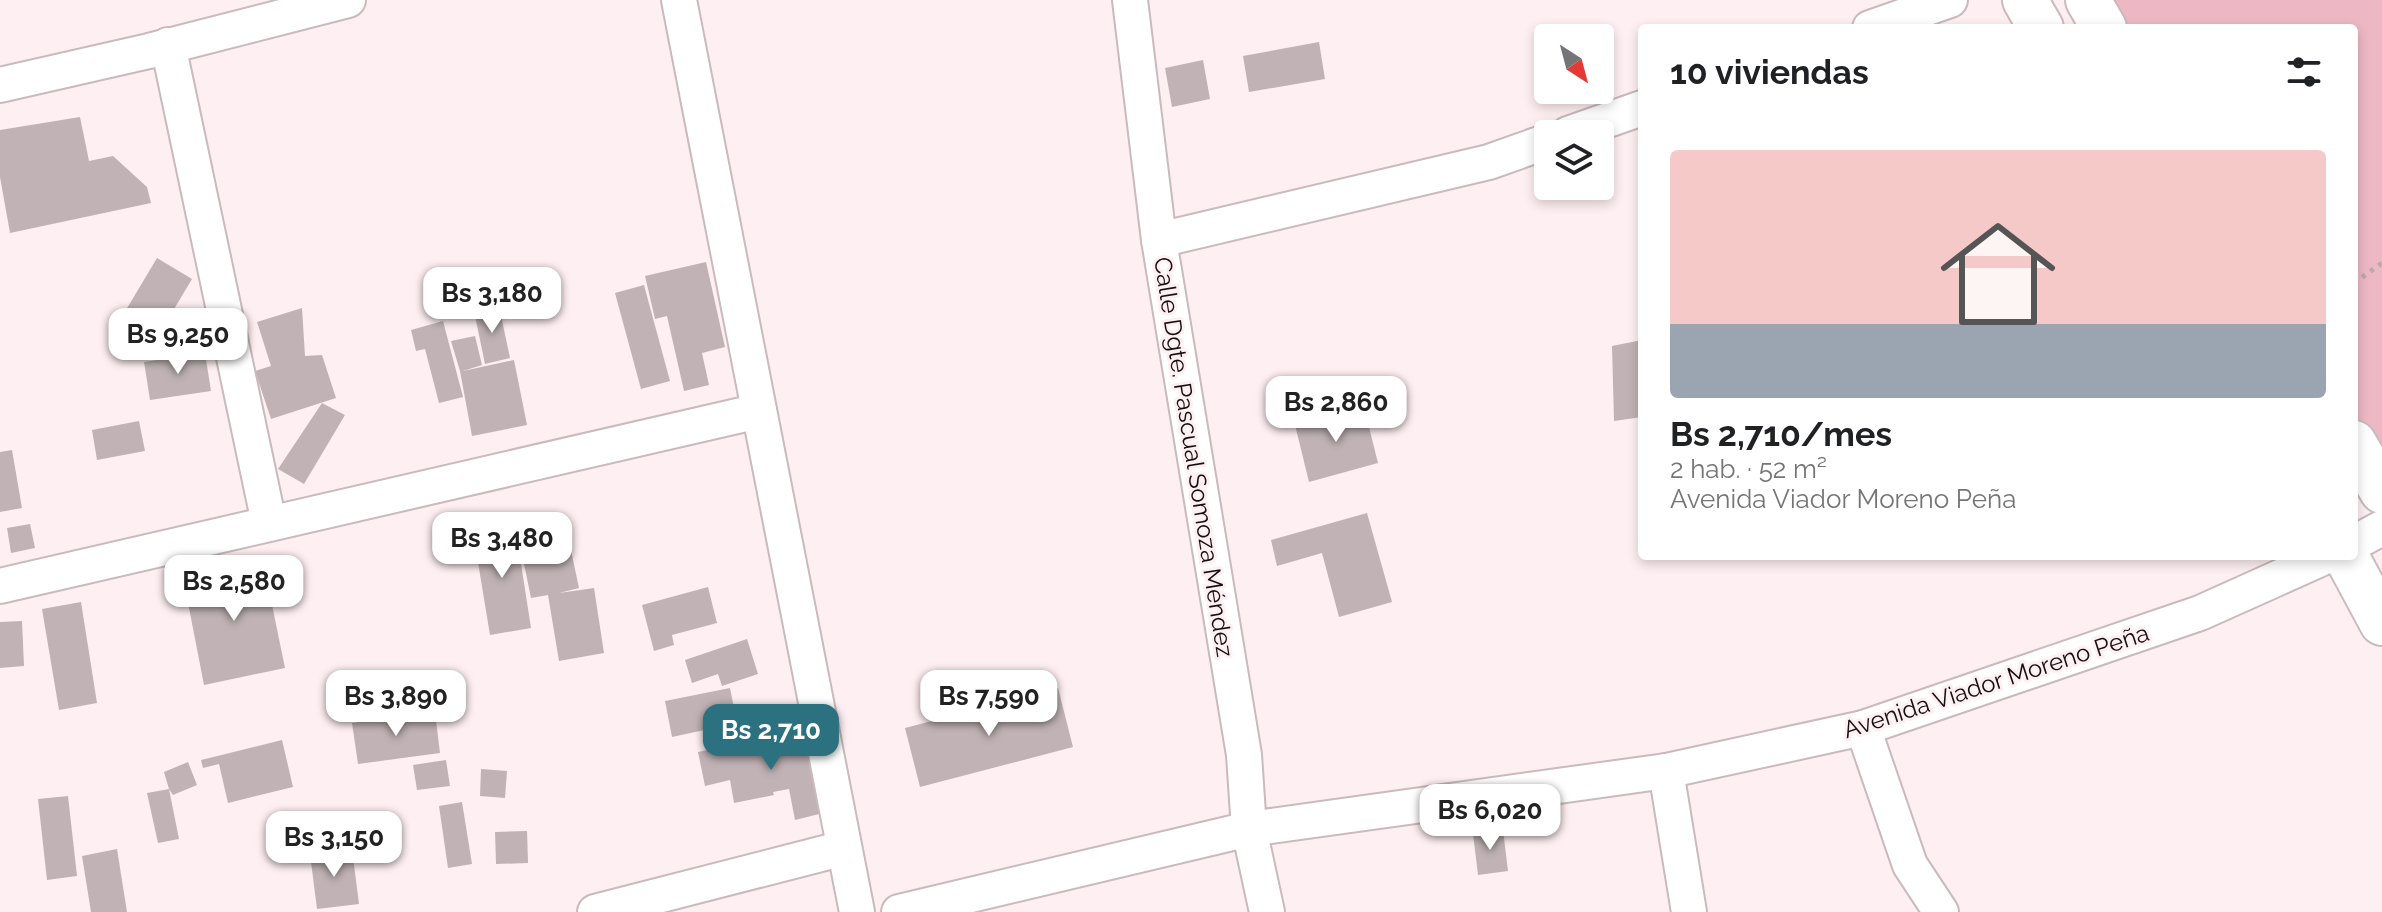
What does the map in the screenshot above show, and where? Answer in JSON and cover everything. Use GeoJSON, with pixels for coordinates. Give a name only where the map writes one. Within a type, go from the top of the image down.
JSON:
{"type":"FeatureCollection","features":[{"type":"Feature","properties":{"kind":"main road"},"geometry":{"type":"LineString","coordinates":[[2025,0],[2039,24]]}},
{"type":"Feature","properties":{"kind":"main road"},"geometry":{"type":"LineString","coordinates":[[2088,0],[2102,24]]}},
{"type":"Feature","properties":{"kind":"main road"},"geometry":{"type":"LineString","coordinates":[[2358,450],[2382,491]]}},
{"type":"Feature","properties":{"kind":"main road"},"geometry":{"type":"LineString","coordinates":[[2348,560],[2382,623]]}},
{"type":"Feature","properties":{"kind":"street"},"geometry":{"type":"LineString","coordinates":[[0,85],[348,0]]}},
{"type":"Feature","properties":{"kind":"street"},"geometry":{"type":"LineString","coordinates":[[679,0],[857,912]]}},
{"type":"Feature","properties":{"kind":"street","name":"Calle Dgte. Pascual Somoza Méndez"},"geometry":{"type":"LineString","coordinates":[[1130,0],[1159,240],[1244,755],[1249,829],[1267,912]]}},
{"type":"Feature","properties":{"kind":"street"},"geometry":{"type":"LineString","coordinates":[[1881,24],[1950,0]]}},
{"type":"Feature","properties":{"kind":"street"},"geometry":{"type":"LineString","coordinates":[[168,45],[269,523]]}},
{"type":"Feature","properties":{"kind":"street"},"geometry":{"type":"LineString","coordinates":[[1608,120],[1638,109]]}},
{"type":"Feature","properties":{"kind":"street"},"geometry":{"type":"LineString","coordinates":[[1159,240],[1489,162],[1534,146]]}},
{"type":"Feature","properties":{"kind":"street"},"geometry":{"type":"LineString","coordinates":[[0,586],[759,411]]}},
{"type":"Feature","properties":{"kind":"street"},"geometry":{"type":"LineString","coordinates":[[2358,541],[2382,528]]}},
{"type":"Feature","properties":{"kind":"street","name":"Avenida Viador Moreno Peña"},"geometry":{"type":"LineString","coordinates":[[899,912],[1249,829],[1666,771],[1863,728],[2200,613],[2318,560]]}},
{"type":"Feature","properties":{"kind":"street"},"geometry":{"type":"LineString","coordinates":[[1863,728],[1910,865],[1941,912]]}},
{"type":"Feature","properties":{"kind":"street"},"geometry":{"type":"LineString","coordinates":[[1666,771],[1689,912]]}},
{"type":"Feature","properties":{"kind":"street"},"geometry":{"type":"LineString","coordinates":[[595,912],[844,848]]}},
{"type":"Feature","properties":{"kind":"path"},"geometry":{"type":"LineString","coordinates":[[2358,280],[2382,263]]}},
{"type":"Feature","properties":{"kind":"shaded area"},"geometry":{"type":"Polygon","coordinates":[[[2084,0],[2382,0],[2382,505],[2358,479],[2358,24],[2098,24],[2084,0]]]}},
{"type":"Feature","properties":{"kind":"building"},"geometry":{"type":"Polygon","coordinates":[[[1319,42],[1325,79],[1249,92],[1243,56],[1319,42]]]}},
{"type":"Feature","properties":{"kind":"building"},"geometry":{"type":"Polygon","coordinates":[[[1203,60],[1210,99],[1172,107],[1165,68],[1203,60]]]}},
{"type":"Feature","properties":{"kind":"building"},"geometry":{"type":"Polygon","coordinates":[[[80,117],[89,161],[113,156],[147,187],[151,203],[10,233],[0,177],[0,130],[80,117]]]}},
{"type":"Feature","properties":{"kind":"building"},"geometry":{"type":"Polygon","coordinates":[[[157,258],[192,279],[158,336],[123,315],[157,258]]]}},
{"type":"Feature","properties":{"kind":"building"},"geometry":{"type":"Polygon","coordinates":[[[706,262],[725,347],[702,353],[709,385],[684,391],[667,316],[655,319],[645,276],[706,262]]]}},
{"type":"Feature","properties":{"kind":"building"},"geometry":{"type":"Polygon","coordinates":[[[644,285],[670,381],[641,389],[615,293],[644,285]]]}},
{"type":"Feature","properties":{"kind":"building"},"geometry":{"type":"Polygon","coordinates":[[[499,306],[510,358],[485,364],[474,311],[499,306]]]}},
{"type":"Feature","properties":{"kind":"building"},"geometry":{"type":"Polygon","coordinates":[[[302,308],[305,356],[322,355],[336,398],[271,419],[255,371],[271,366],[257,322],[302,308]]]}},
{"type":"Feature","properties":{"kind":"building"},"geometry":{"type":"Polygon","coordinates":[[[443,321],[463,397],[439,403],[425,349],[416,351],[411,330],[443,321]]]}},
{"type":"Feature","properties":{"kind":"building"},"geometry":{"type":"Polygon","coordinates":[[[475,336],[482,365],[463,371],[514,360],[527,425],[472,436],[451,341],[475,336]]]}},
{"type":"Feature","properties":{"kind":"building"},"geometry":{"type":"Polygon","coordinates":[[[1638,341],[1638,418],[1614,421],[1612,346],[1638,341]]]}},
{"type":"Feature","properties":{"kind":"building"},"geometry":{"type":"Polygon","coordinates":[[[205,353],[211,391],[150,400],[144,362],[205,353]]]}},
{"type":"Feature","properties":{"kind":"building"},"geometry":{"type":"Polygon","coordinates":[[[322,403],[345,415],[304,484],[278,469],[322,403]]]}},
{"type":"Feature","properties":{"kind":"building"},"geometry":{"type":"Polygon","coordinates":[[[1364,407],[1378,463],[1309,482],[1295,425],[1364,407]]]}},
{"type":"Feature","properties":{"kind":"building"},"geometry":{"type":"Polygon","coordinates":[[[139,421],[145,451],[97,460],[92,430],[139,421]]]}},
{"type":"Feature","properties":{"kind":"building"},"geometry":{"type":"Polygon","coordinates":[[[12,450],[22,508],[0,512],[0,452],[12,450]]]}},
{"type":"Feature","properties":{"kind":"building"},"geometry":{"type":"Polygon","coordinates":[[[1367,513],[1392,602],[1339,617],[1322,553],[1277,566],[1271,540],[1367,513]]]}},
{"type":"Feature","properties":{"kind":"building"},"geometry":{"type":"Polygon","coordinates":[[[30,524],[35,548],[11,553],[7,528],[30,524]]]}},
{"type":"Feature","properties":{"kind":"building"},"geometry":{"type":"Polygon","coordinates":[[[552,524],[556,543],[569,541],[579,588],[559,593],[594,588],[604,653],[559,661],[548,595],[531,598],[521,549],[535,547],[531,529],[552,524]]]}},
{"type":"Feature","properties":{"kind":"building"},"geometry":{"type":"Polygon","coordinates":[[[515,525],[531,628],[490,635],[473,532],[515,525]]]}},
{"type":"Feature","properties":{"kind":"building"},"geometry":{"type":"Polygon","coordinates":[[[263,561],[285,668],[204,685],[183,577],[263,561]]]}},
{"type":"Feature","properties":{"kind":"building"},"geometry":{"type":"Polygon","coordinates":[[[708,587],[717,623],[672,635],[674,645],[654,651],[642,605],[708,587]]]}},
{"type":"Feature","properties":{"kind":"building"},"geometry":{"type":"Polygon","coordinates":[[[81,602],[97,703],[59,710],[42,609],[81,602]]]}},
{"type":"Feature","properties":{"kind":"building"},"geometry":{"type":"Polygon","coordinates":[[[22,621],[24,666],[0,668],[0,622],[22,621]]]}},
{"type":"Feature","properties":{"kind":"building"},"geometry":{"type":"Polygon","coordinates":[[[747,639],[758,674],[722,686],[718,674],[692,683],[685,660],[747,639]]]}},
{"type":"Feature","properties":{"kind":"building"},"geometry":{"type":"Polygon","coordinates":[[[730,688],[737,723],[672,737],[665,701],[730,688]]]}},
{"type":"Feature","properties":{"kind":"building"},"geometry":{"type":"Polygon","coordinates":[[[1058,688],[1073,747],[920,787],[905,728],[1058,688]]]}},
{"type":"Feature","properties":{"kind":"building"},"geometry":{"type":"Polygon","coordinates":[[[435,712],[440,753],[358,764],[352,723],[435,712]]]}},
{"type":"Feature","properties":{"kind":"building"},"geometry":{"type":"Polygon","coordinates":[[[813,731],[831,811],[795,820],[789,789],[734,803],[730,780],[705,786],[698,752],[762,738],[763,743],[813,731]]]}},
{"type":"Feature","properties":{"kind":"building"},"geometry":{"type":"Polygon","coordinates":[[[282,740],[293,787],[228,803],[219,764],[203,768],[201,760],[282,740]]]}},
{"type":"Feature","properties":{"kind":"building"},"geometry":{"type":"Polygon","coordinates":[[[446,760],[450,786],[417,790],[413,765],[446,760]]]}},
{"type":"Feature","properties":{"kind":"building"},"geometry":{"type":"Polygon","coordinates":[[[188,762],[197,785],[173,795],[164,772],[188,762]]]}},
{"type":"Feature","properties":{"kind":"building"},"geometry":{"type":"Polygon","coordinates":[[[481,769],[507,771],[505,798],[480,796],[481,769]]]}},
{"type":"Feature","properties":{"kind":"building"},"geometry":{"type":"Polygon","coordinates":[[[169,789],[179,839],[158,843],[147,793],[169,789]]]}},
{"type":"Feature","properties":{"kind":"building"},"geometry":{"type":"Polygon","coordinates":[[[68,796],[77,876],[47,880],[38,799],[68,796]]]}},
{"type":"Feature","properties":{"kind":"building"},"geometry":{"type":"Polygon","coordinates":[[[462,802],[472,864],[448,868],[439,806],[462,802]]]}},
{"type":"Feature","properties":{"kind":"building"},"geometry":{"type":"Polygon","coordinates":[[[1503,830],[1508,871],[1478,875],[1473,834],[1503,830]]]}},
{"type":"Feature","properties":{"kind":"building"},"geometry":{"type":"Polygon","coordinates":[[[527,831],[528,863],[496,864],[495,832],[527,831]]]}},
{"type":"Feature","properties":{"kind":"building"},"geometry":{"type":"Polygon","coordinates":[[[117,849],[127,912],[91,912],[82,856],[117,849]]]}},
{"type":"Feature","properties":{"kind":"building"},"geometry":{"type":"Polygon","coordinates":[[[352,849],[359,904],[317,909],[310,854],[352,849]]]}}]}
